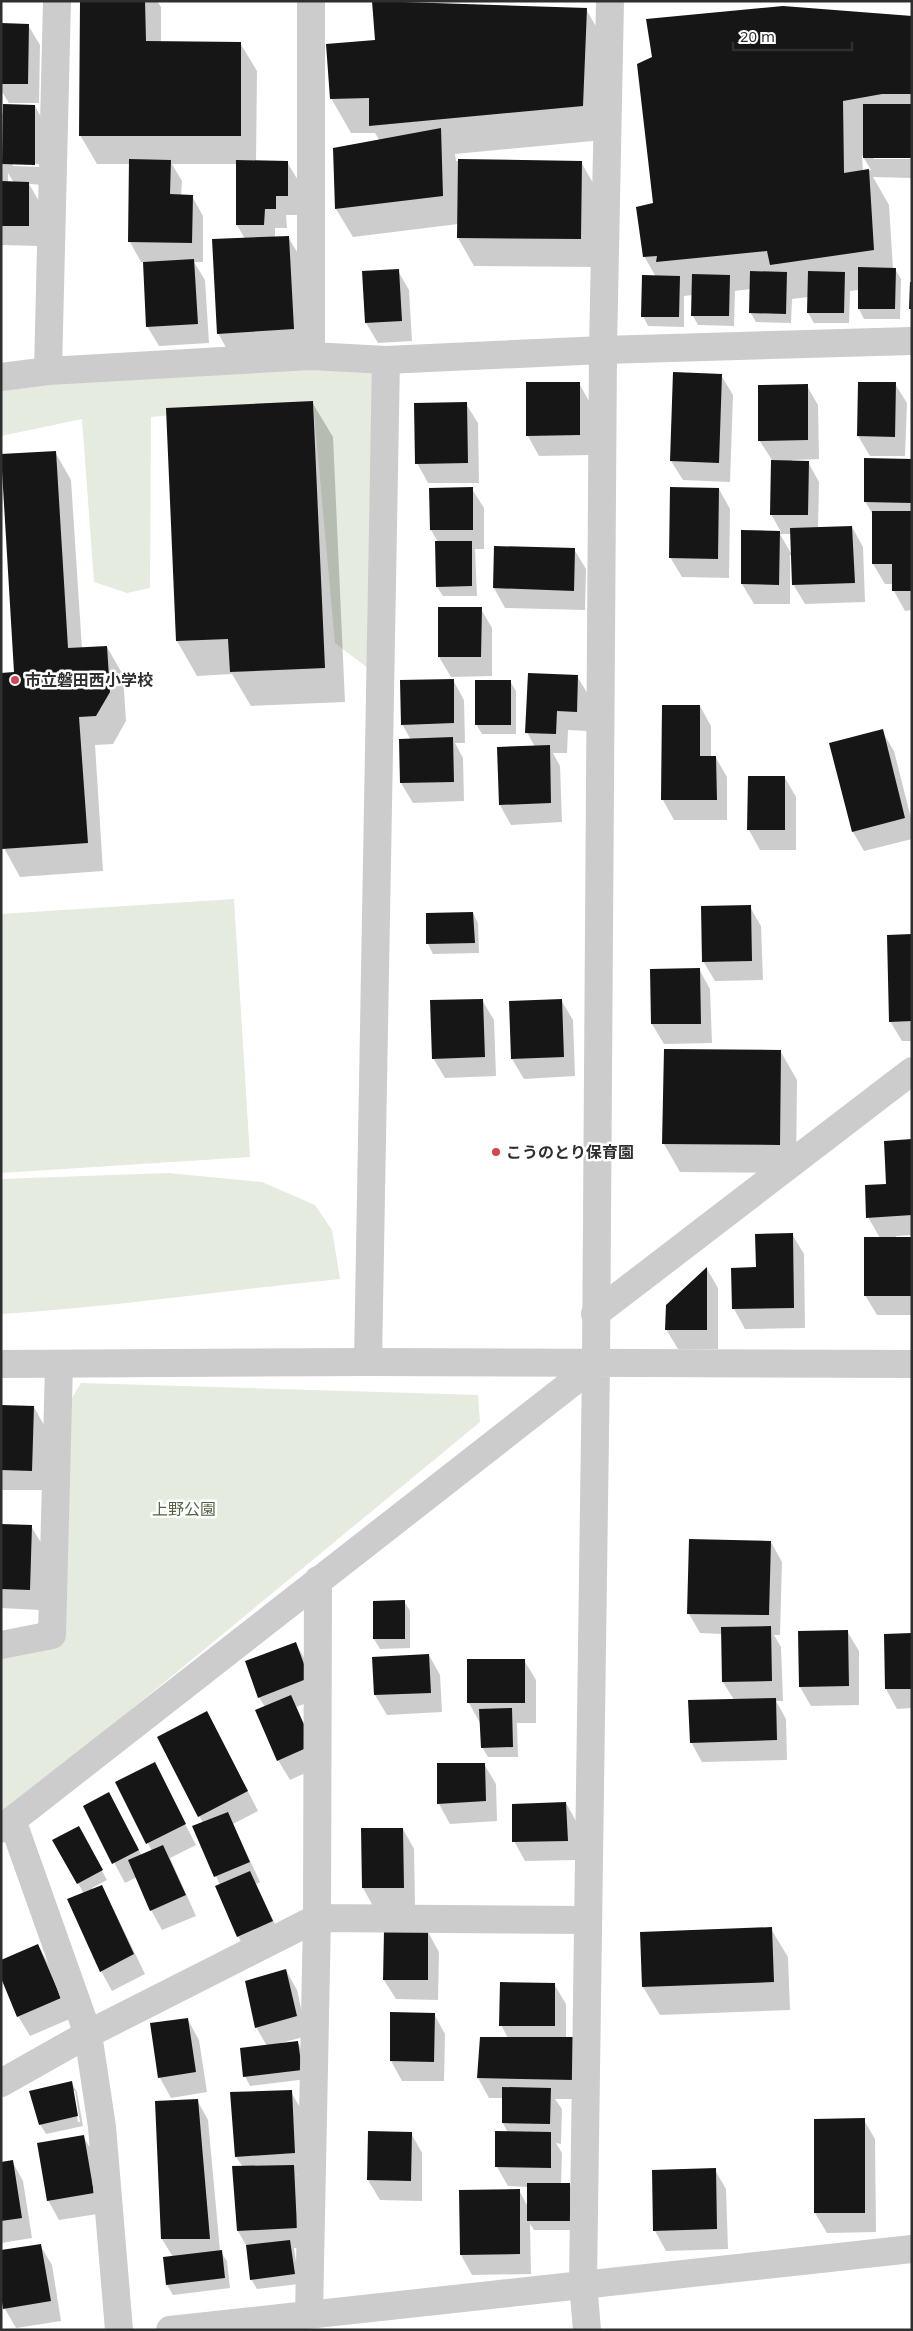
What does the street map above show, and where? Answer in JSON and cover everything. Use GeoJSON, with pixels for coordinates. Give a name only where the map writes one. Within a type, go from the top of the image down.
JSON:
{"type":"FeatureCollection","features":[{"type":"Feature","properties":{"kind":"street"},"geometry":{"type":"LineString","coordinates":[[48,371],[58,1]]}},
{"type":"Feature","properties":{"kind":"street"},"geometry":{"type":"LineString","coordinates":[[311,1],[311,356]]}},
{"type":"Feature","properties":{"kind":"street"},"geometry":{"type":"LineString","coordinates":[[588,2330],[583,2283],[596,1364],[604,350],[610,1]]}},
{"type":"Feature","properties":{"kind":"street"},"geometry":{"type":"LineString","coordinates":[[1,377],[48,371],[311,356],[386,360],[604,350],[912,341]]}},
{"type":"Feature","properties":{"kind":"street"},"geometry":{"type":"LineString","coordinates":[[368,1362],[386,360]]}},
{"type":"Feature","properties":{"kind":"street"},"geometry":{"type":"LineString","coordinates":[[595,1314],[912,1071]]}},
{"type":"Feature","properties":{"kind":"street"},"geometry":{"type":"LineString","coordinates":[[1,1364],[368,1362],[912,1364]]}},
{"type":"Feature","properties":{"kind":"street"},"geometry":{"type":"LineString","coordinates":[[1,1645],[52,1635],[59,1364]]}},
{"type":"Feature","properties":{"kind":"street"},"geometry":{"type":"LineString","coordinates":[[119,2330],[102,2128],[88,2034],[7,1824],[596,1364]]}},
{"type":"Feature","properties":{"kind":"street"},"geometry":{"type":"LineString","coordinates":[[309,2314],[317,1918],[318,1580]]}},
{"type":"Feature","properties":{"kind":"street"},"geometry":{"type":"LineString","coordinates":[[1,2083],[88,2034],[317,1918],[588,1920]]}},
{"type":"Feature","properties":{"kind":"street"},"geometry":{"type":"LineString","coordinates":[[170,2330],[583,2283],[912,2249]]}},
{"type":"Feature","properties":{"kind":"green space"},"geometry":{"type":"Polygon","coordinates":[[[164,365],[375,368],[381,678],[335,643],[313,401],[151,417],[150,588],[127,593],[94,582],[82,419],[1,436],[1,382],[164,365]]]}},
{"type":"Feature","properties":{"kind":"green space"},"geometry":{"type":"Polygon","coordinates":[[[234,899],[250,1157],[1,1173],[1,914],[234,899]]]}},
{"type":"Feature","properties":{"kind":"green space"},"geometry":{"type":"Polygon","coordinates":[[[168,1173],[262,1182],[315,1205],[332,1230],[340,1279],[129,1303],[1,1314],[1,1179],[168,1173]]]}},
{"type":"Feature","properties":{"kind":"green space","name":"上野公園"},"geometry":{"type":"Polygon","coordinates":[[[81,1383],[478,1395],[480,1422],[1,1817],[1,1654],[41,1646],[64,1411],[81,1383]]]}},
{"type":"Feature","properties":{"kind":"building"},"geometry":{"type":"Polygon","coordinates":[[[80,1],[145,1],[146,41],[241,42],[241,136],[79,136],[80,1]]]}},
{"type":"Feature","properties":{"kind":"building"},"geometry":{"type":"Polygon","coordinates":[[[372,1],[587,8],[583,106],[369,126],[369,98],[330,99],[326,44],[375,40],[372,1]]]}},
{"type":"Feature","properties":{"kind":"building"},"geometry":{"type":"Polygon","coordinates":[[[783,6],[912,16],[912,94],[882,94],[843,101],[844,173],[869,169],[874,250],[770,265],[767,251],[656,262],[657,256],[643,257],[636,207],[653,203],[637,64],[652,57],[646,19],[783,6]]]}},
{"type":"Feature","properties":{"kind":"building"},"geometry":{"type":"Polygon","coordinates":[[[1,23],[29,24],[28,84],[1,84],[1,23]]]}},
{"type":"Feature","properties":{"kind":"building"},"geometry":{"type":"Polygon","coordinates":[[[3,104],[35,105],[35,165],[2,164],[3,104]]]}},
{"type":"Feature","properties":{"kind":"building"},"geometry":{"type":"Polygon","coordinates":[[[863,104],[912,104],[912,158],[863,158],[863,104]]]}},
{"type":"Feature","properties":{"kind":"building"},"geometry":{"type":"Polygon","coordinates":[[[441,128],[443,196],[335,209],[333,148],[441,128]]]}},
{"type":"Feature","properties":{"kind":"building"},"geometry":{"type":"Polygon","coordinates":[[[129,159],[171,160],[170,194],[193,195],[192,243],[128,242],[129,159]]]}},
{"type":"Feature","properties":{"kind":"building"},"geometry":{"type":"Polygon","coordinates":[[[458,159],[582,161],[581,239],[457,238],[458,159]]]}},
{"type":"Feature","properties":{"kind":"building"},"geometry":{"type":"Polygon","coordinates":[[[236,160],[288,161],[288,196],[276,196],[276,209],[265,209],[264,225],[236,225],[236,160]]]}},
{"type":"Feature","properties":{"kind":"building"},"geometry":{"type":"Polygon","coordinates":[[[1,181],[29,182],[29,226],[1,226],[1,181]]]}},
{"type":"Feature","properties":{"kind":"building"},"geometry":{"type":"Polygon","coordinates":[[[289,236],[294,329],[217,334],[212,239],[289,236]]]}},
{"type":"Feature","properties":{"kind":"building"},"geometry":{"type":"Polygon","coordinates":[[[194,259],[198,324],[146,327],[143,262],[194,259]]]}},
{"type":"Feature","properties":{"kind":"building"},"geometry":{"type":"Polygon","coordinates":[[[858,267],[896,268],[895,309],[858,309],[858,267]]]}},
{"type":"Feature","properties":{"kind":"building"},"geometry":{"type":"Polygon","coordinates":[[[399,269],[402,321],[365,323],[362,271],[399,269]]]}},
{"type":"Feature","properties":{"kind":"building"},"geometry":{"type":"Polygon","coordinates":[[[750,271],[787,272],[786,314],[749,313],[750,271]]]}},
{"type":"Feature","properties":{"kind":"building"},"geometry":{"type":"Polygon","coordinates":[[[808,271],[845,272],[844,313],[807,313],[808,271]]]}},
{"type":"Feature","properties":{"kind":"building"},"geometry":{"type":"Polygon","coordinates":[[[692,274],[730,275],[729,316],[691,316],[692,274]]]}},
{"type":"Feature","properties":{"kind":"building"},"geometry":{"type":"Polygon","coordinates":[[[642,275],[680,276],[679,317],[641,317],[642,275]]]}},
{"type":"Feature","properties":{"kind":"building"},"geometry":{"type":"Polygon","coordinates":[[[910,282],[912,282],[912,309],[909,309],[910,282]]]}},
{"type":"Feature","properties":{"kind":"building"},"geometry":{"type":"Polygon","coordinates":[[[673,372],[722,374],[719,463],[670,461],[673,372]]]}},
{"type":"Feature","properties":{"kind":"building"},"geometry":{"type":"Polygon","coordinates":[[[526,382],[580,382],[580,435],[526,436],[526,382]]]}},
{"type":"Feature","properties":{"kind":"building"},"geometry":{"type":"Polygon","coordinates":[[[858,382],[896,382],[895,437],[857,436],[858,382]]]}},
{"type":"Feature","properties":{"kind":"building"},"geometry":{"type":"Polygon","coordinates":[[[808,384],[808,440],[758,441],[758,385],[808,384]]]}},
{"type":"Feature","properties":{"kind":"building"},"geometry":{"type":"Polygon","coordinates":[[[313,401],[325,668],[230,672],[228,639],[176,641],[166,408],[313,401]]]}},
{"type":"Feature","properties":{"kind":"building"},"geometry":{"type":"Polygon","coordinates":[[[467,402],[468,463],[415,464],[414,403],[467,402]]]}},
{"type":"Feature","properties":{"kind":"building"},"geometry":{"type":"Polygon","coordinates":[[[56,451],[68,648],[107,646],[110,692],[96,716],[79,717],[88,843],[2,849],[1,673],[14,672],[1,454],[56,451]]]}},
{"type":"Feature","properties":{"kind":"building"},"geometry":{"type":"Polygon","coordinates":[[[864,458],[912,459],[912,503],[864,502],[864,458]]]}},
{"type":"Feature","properties":{"kind":"building"},"geometry":{"type":"Polygon","coordinates":[[[771,460],[809,461],[808,515],[770,515],[771,460]]]}},
{"type":"Feature","properties":{"kind":"building"},"geometry":{"type":"Polygon","coordinates":[[[473,487],[473,530],[430,530],[429,488],[473,487]]]}},
{"type":"Feature","properties":{"kind":"building"},"geometry":{"type":"Polygon","coordinates":[[[670,487],[719,488],[718,559],[669,558],[670,487]]]}},
{"type":"Feature","properties":{"kind":"building"},"geometry":{"type":"Polygon","coordinates":[[[872,511],[912,511],[912,591],[892,591],[892,564],[872,564],[872,511]]]}},
{"type":"Feature","properties":{"kind":"building"},"geometry":{"type":"Polygon","coordinates":[[[852,526],[855,583],[792,585],[790,528],[852,526]]]}},
{"type":"Feature","properties":{"kind":"building"},"geometry":{"type":"Polygon","coordinates":[[[741,530],[780,531],[779,585],[741,584],[741,530]]]}},
{"type":"Feature","properties":{"kind":"building"},"geometry":{"type":"Polygon","coordinates":[[[435,541],[472,541],[472,586],[436,587],[435,541]]]}},
{"type":"Feature","properties":{"kind":"building"},"geometry":{"type":"Polygon","coordinates":[[[494,546],[575,548],[574,591],[493,588],[494,546]]]}},
{"type":"Feature","properties":{"kind":"building"},"geometry":{"type":"Polygon","coordinates":[[[438,607],[482,607],[481,657],[438,657],[438,607]]]}},
{"type":"Feature","properties":{"kind":"building"},"geometry":{"type":"Polygon","coordinates":[[[528,673],[578,675],[577,712],[557,711],[556,734],[525,733],[528,673]]]}},
{"type":"Feature","properties":{"kind":"building"},"geometry":{"type":"Polygon","coordinates":[[[454,679],[454,723],[401,725],[400,680],[454,679]]]}},
{"type":"Feature","properties":{"kind":"building"},"geometry":{"type":"Polygon","coordinates":[[[475,680],[511,680],[511,725],[475,725],[475,680]]]}},
{"type":"Feature","properties":{"kind":"building"},"geometry":{"type":"Polygon","coordinates":[[[662,705],[700,705],[700,756],[716,756],[717,800],[661,800],[662,705]]]}},
{"type":"Feature","properties":{"kind":"building"},"geometry":{"type":"Polygon","coordinates":[[[883,729],[905,818],[852,832],[829,743],[883,729]]]}},
{"type":"Feature","properties":{"kind":"building"},"geometry":{"type":"Polygon","coordinates":[[[453,737],[454,782],[400,783],[399,739],[453,737]]]}},
{"type":"Feature","properties":{"kind":"building"},"geometry":{"type":"Polygon","coordinates":[[[550,745],[551,803],[499,805],[497,747],[550,745]]]}},
{"type":"Feature","properties":{"kind":"building"},"geometry":{"type":"Polygon","coordinates":[[[748,776],[785,776],[785,830],[747,830],[748,776]]]}},
{"type":"Feature","properties":{"kind":"building"},"geometry":{"type":"Polygon","coordinates":[[[751,905],[752,961],[702,962],[701,906],[751,905]]]}},
{"type":"Feature","properties":{"kind":"building"},"geometry":{"type":"Polygon","coordinates":[[[473,912],[475,943],[426,944],[426,913],[473,912]]]}},
{"type":"Feature","properties":{"kind":"building"},"geometry":{"type":"Polygon","coordinates":[[[912,934],[912,1021],[889,1022],[887,935],[912,934]]]}},
{"type":"Feature","properties":{"kind":"building"},"geometry":{"type":"Polygon","coordinates":[[[700,968],[701,1024],[651,1024],[650,969],[700,968]]]}},
{"type":"Feature","properties":{"kind":"building"},"geometry":{"type":"Polygon","coordinates":[[[483,999],[485,1057],[432,1059],[430,1000],[483,999]]]}},
{"type":"Feature","properties":{"kind":"building"},"geometry":{"type":"Polygon","coordinates":[[[562,999],[564,1057],[511,1059],[509,1001],[562,999]]]}},
{"type":"Feature","properties":{"kind":"building"},"geometry":{"type":"Polygon","coordinates":[[[664,1049],[781,1050],[780,1145],[662,1144],[664,1049]]]}},
{"type":"Feature","properties":{"kind":"building"},"geometry":{"type":"Polygon","coordinates":[[[912,1139],[912,1215],[866,1218],[865,1185],[886,1184],[884,1141],[912,1139]]]}},
{"type":"Feature","properties":{"kind":"building"},"geometry":{"type":"Polygon","coordinates":[[[793,1233],[794,1308],[732,1309],[731,1268],[756,1267],[755,1234],[793,1233]]]}},
{"type":"Feature","properties":{"kind":"building"},"geometry":{"type":"Polygon","coordinates":[[[864,1237],[912,1237],[912,1296],[864,1296],[864,1237]]]}},
{"type":"Feature","properties":{"kind":"building"},"geometry":{"type":"Polygon","coordinates":[[[707,1267],[707,1330],[665,1330],[666,1305],[707,1267]]]}},
{"type":"Feature","properties":{"kind":"building"},"geometry":{"type":"Polygon","coordinates":[[[1,1405],[34,1406],[32,1471],[1,1470],[1,1405]]]}},
{"type":"Feature","properties":{"kind":"building"},"geometry":{"type":"Polygon","coordinates":[[[1,1524],[32,1525],[30,1590],[1,1589],[1,1524]]]}},
{"type":"Feature","properties":{"kind":"building"},"geometry":{"type":"Polygon","coordinates":[[[689,1539],[771,1541],[769,1615],[687,1614],[689,1539]]]}},
{"type":"Feature","properties":{"kind":"building"},"geometry":{"type":"Polygon","coordinates":[[[405,1600],[405,1639],[373,1639],[373,1601],[405,1600]]]}},
{"type":"Feature","properties":{"kind":"building"},"geometry":{"type":"Polygon","coordinates":[[[771,1626],[772,1681],[722,1682],[721,1627],[771,1626]]]}},
{"type":"Feature","properties":{"kind":"building"},"geometry":{"type":"Polygon","coordinates":[[[848,1630],[849,1686],[799,1687],[798,1631],[848,1630]]]}},
{"type":"Feature","properties":{"kind":"building"},"geometry":{"type":"Polygon","coordinates":[[[912,1633],[912,1689],[885,1689],[884,1634],[912,1633]]]}},
{"type":"Feature","properties":{"kind":"building"},"geometry":{"type":"Polygon","coordinates":[[[296,1642],[309,1678],[258,1698],[245,1661],[296,1642]]]}},
{"type":"Feature","properties":{"kind":"building"},"geometry":{"type":"Polygon","coordinates":[[[429,1654],[431,1693],[374,1695],[372,1657],[429,1654]]]}},
{"type":"Feature","properties":{"kind":"building"},"geometry":{"type":"Polygon","coordinates":[[[467,1659],[525,1659],[525,1703],[467,1703],[467,1659]]]}},
{"type":"Feature","properties":{"kind":"building"},"geometry":{"type":"Polygon","coordinates":[[[291,1695],[313,1745],[277,1761],[255,1710],[291,1695]]]}},
{"type":"Feature","properties":{"kind":"building"},"geometry":{"type":"Polygon","coordinates":[[[776,1698],[777,1740],[690,1743],[688,1700],[776,1698]]]}},
{"type":"Feature","properties":{"kind":"building"},"geometry":{"type":"Polygon","coordinates":[[[512,1708],[513,1747],[481,1748],[479,1709],[512,1708]]]}},
{"type":"Feature","properties":{"kind":"building"},"geometry":{"type":"Polygon","coordinates":[[[207,1711],[248,1791],[198,1817],[157,1737],[207,1711]]]}},
{"type":"Feature","properties":{"kind":"building"},"geometry":{"type":"Polygon","coordinates":[[[155,1762],[186,1824],[146,1844],[115,1782],[155,1762]]]}},
{"type":"Feature","properties":{"kind":"building"},"geometry":{"type":"Polygon","coordinates":[[[437,1763],[485,1763],[486,1801],[437,1804],[437,1763]]]}},
{"type":"Feature","properties":{"kind":"building"},"geometry":{"type":"Polygon","coordinates":[[[109,1792],[139,1850],[112,1864],[83,1806],[109,1792]]]}},
{"type":"Feature","properties":{"kind":"building"},"geometry":{"type":"Polygon","coordinates":[[[566,1802],[568,1841],[512,1842],[512,1804],[566,1802]]]}},
{"type":"Feature","properties":{"kind":"building"},"geometry":{"type":"Polygon","coordinates":[[[228,1812],[250,1862],[214,1877],[192,1826],[228,1812]]]}},
{"type":"Feature","properties":{"kind":"building"},"geometry":{"type":"Polygon","coordinates":[[[79,1826],[103,1870],[77,1884],[52,1840],[79,1826]]]}},
{"type":"Feature","properties":{"kind":"building"},"geometry":{"type":"Polygon","coordinates":[[[361,1828],[403,1828],[404,1888],[362,1888],[361,1828]]]}},
{"type":"Feature","properties":{"kind":"building"},"geometry":{"type":"Polygon","coordinates":[[[163,1845],[186,1895],[150,1911],[128,1860],[163,1845]]]}},
{"type":"Feature","properties":{"kind":"building"},"geometry":{"type":"Polygon","coordinates":[[[250,1871],[273,1921],[237,1937],[215,1886],[250,1871]]]}},
{"type":"Feature","properties":{"kind":"building"},"geometry":{"type":"Polygon","coordinates":[[[102,1885],[134,1954],[100,1972],[67,1899],[102,1885]]]}},
{"type":"Feature","properties":{"kind":"building"},"geometry":{"type":"Polygon","coordinates":[[[772,1927],[774,1982],[642,1987],[640,1932],[772,1927]]]}},
{"type":"Feature","properties":{"kind":"building"},"geometry":{"type":"Polygon","coordinates":[[[384,1931],[428,1931],[428,1980],[383,1980],[384,1931]]]}},
{"type":"Feature","properties":{"kind":"building"},"geometry":{"type":"Polygon","coordinates":[[[38,1944],[61,1998],[17,2017],[1,1978],[1,1960],[38,1944]]]}},
{"type":"Feature","properties":{"kind":"building"},"geometry":{"type":"Polygon","coordinates":[[[286,1969],[297,2016],[255,2028],[245,1981],[286,1969]]]}},
{"type":"Feature","properties":{"kind":"building"},"geometry":{"type":"Polygon","coordinates":[[[500,1982],[555,1983],[555,2026],[499,2026],[500,1982]]]}},
{"type":"Feature","properties":{"kind":"building"},"geometry":{"type":"Polygon","coordinates":[[[390,2012],[435,2013],[434,2062],[390,2061],[390,2012]]]}},
{"type":"Feature","properties":{"kind":"building"},"geometry":{"type":"Polygon","coordinates":[[[188,2018],[196,2072],[158,2078],[150,2023],[188,2018]]]}},
{"type":"Feature","properties":{"kind":"building"},"geometry":{"type":"Polygon","coordinates":[[[480,2037],[574,2037],[574,2080],[477,2078],[480,2037]]]}},
{"type":"Feature","properties":{"kind":"building"},"geometry":{"type":"Polygon","coordinates":[[[298,2041],[302,2070],[243,2077],[240,2048],[298,2041]]]}},
{"type":"Feature","properties":{"kind":"building"},"geometry":{"type":"Polygon","coordinates":[[[72,2081],[78,2116],[39,2125],[29,2091],[72,2081]]]}},
{"type":"Feature","properties":{"kind":"building"},"geometry":{"type":"Polygon","coordinates":[[[502,2087],[551,2088],[550,2124],[502,2123],[502,2087]]]}},
{"type":"Feature","properties":{"kind":"building"},"geometry":{"type":"Polygon","coordinates":[[[292,2090],[295,2153],[235,2157],[230,2092],[292,2090]]]}},
{"type":"Feature","properties":{"kind":"building"},"geometry":{"type":"Polygon","coordinates":[[[198,2099],[210,2239],[161,2239],[155,2101],[198,2099]]]}},
{"type":"Feature","properties":{"kind":"building"},"geometry":{"type":"Polygon","coordinates":[[[865,2118],[865,2213],[814,2213],[814,2119],[865,2118]]]}},
{"type":"Feature","properties":{"kind":"building"},"geometry":{"type":"Polygon","coordinates":[[[368,2131],[412,2132],[411,2181],[367,2180],[368,2131]]]}},
{"type":"Feature","properties":{"kind":"building"},"geometry":{"type":"Polygon","coordinates":[[[495,2131],[551,2132],[551,2168],[495,2167],[495,2131]]]}},
{"type":"Feature","properties":{"kind":"building"},"geometry":{"type":"Polygon","coordinates":[[[84,2135],[94,2193],[47,2201],[37,2143],[84,2135]]]}},
{"type":"Feature","properties":{"kind":"building"},"geometry":{"type":"Polygon","coordinates":[[[13,2160],[22,2218],[1,2221],[1,2162],[13,2160]]]}},
{"type":"Feature","properties":{"kind":"building"},"geometry":{"type":"Polygon","coordinates":[[[294,2165],[297,2228],[237,2231],[232,2166],[294,2165]]]}},
{"type":"Feature","properties":{"kind":"building"},"geometry":{"type":"Polygon","coordinates":[[[716,2168],[717,2229],[653,2231],[652,2170],[716,2168]]]}},
{"type":"Feature","properties":{"kind":"building"},"geometry":{"type":"Polygon","coordinates":[[[527,2183],[570,2183],[570,2221],[527,2221],[527,2183]]]}},
{"type":"Feature","properties":{"kind":"building"},"geometry":{"type":"Polygon","coordinates":[[[520,2189],[520,2254],[460,2255],[459,2190],[520,2189]]]}},
{"type":"Feature","properties":{"kind":"building"},"geometry":{"type":"Polygon","coordinates":[[[290,2240],[295,2274],[250,2280],[246,2245],[290,2240]]]}},
{"type":"Feature","properties":{"kind":"building"},"geometry":{"type":"Polygon","coordinates":[[[41,2244],[51,2301],[3,2309],[1,2295],[1,2250],[41,2244]]]}},
{"type":"Feature","properties":{"kind":"building"},"geometry":{"type":"Polygon","coordinates":[[[222,2250],[225,2278],[166,2285],[163,2257],[222,2250]]]}},
{"type":"Feature","properties":{"kind":"place","name":"市立磐田西小学校"},"geometry":{"type":"Point","coordinates":[15,680]}},
{"type":"Feature","properties":{"kind":"place","name":"こうのとり保育園"},"geometry":{"type":"Point","coordinates":[496,1152]}}]}
